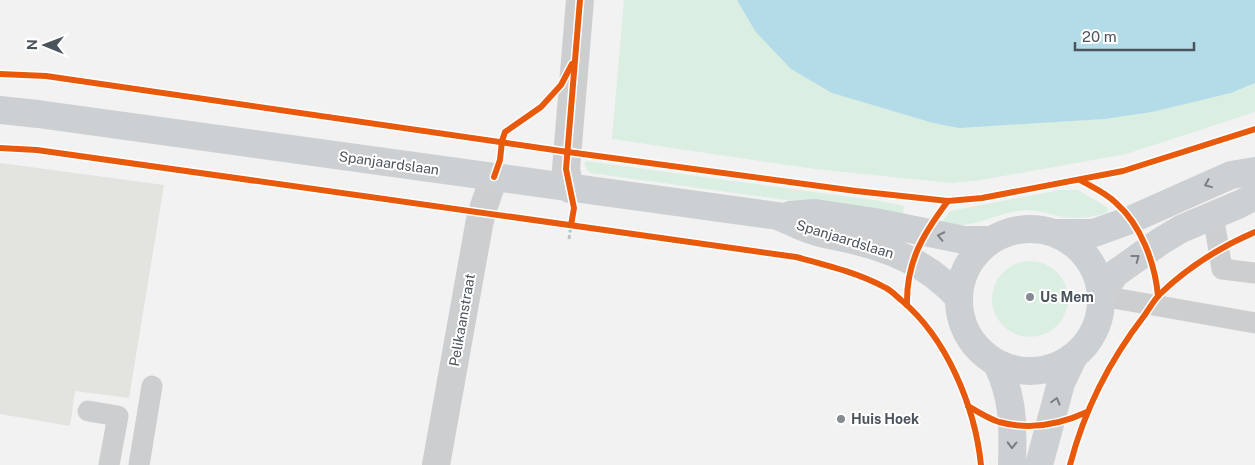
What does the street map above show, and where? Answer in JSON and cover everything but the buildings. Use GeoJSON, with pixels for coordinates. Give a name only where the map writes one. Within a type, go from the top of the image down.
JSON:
{"type":"FeatureCollection","features":[{"type":"Feature","properties":{"kind":"main road","name":"Spanjaardslaan"},"geometry":{"type":"LineString","coordinates":[[0,110],[48,115],[570,189],[778,216],[815,213],[875,222],[964,240],[989,240]]}},
{"type":"Feature","properties":{"kind":"main road"},"geometry":{"type":"LineString","coordinates":[[1057,233],[1094,234],[1231,175],[1255,171]]}},
{"type":"Feature","properties":{"kind":"main road"},"geometry":{"type":"LineString","coordinates":[[1102,294],[1116,273],[1147,250],[1181,229],[1255,196]]}},
{"type":"Feature","properties":{"kind":"main road","name":"Spanjaardslaan"},"geometry":{"type":"LineString","coordinates":[[778,216],[813,231],[872,246],[913,260],[948,285],[959,298]]}},
{"type":"Feature","properties":{"kind":"main road"},"geometry":{"type":"LineString","coordinates":[[1023,228],[1040,228],[1057,233],[1074,243],[1088,256],[1097,273],[1102,294],[1100,314],[1095,331],[1085,346],[1073,358],[1055,367],[1035,371],[1016,370],[997,364],[981,352],[968,336],[961,318],[959,298],[961,282],[967,265],[989,240],[1005,232],[1023,228]]}},
{"type":"Feature","properties":{"kind":"main road"},"geometry":{"type":"LineString","coordinates":[[1039,465],[1061,383],[1073,358]]}},
{"type":"Feature","properties":{"kind":"main road"},"geometry":{"type":"LineString","coordinates":[[997,364],[1006,382],[1010,398],[1013,424],[1012,465]]}},
{"type":"Feature","properties":{"kind":"street"},"geometry":{"type":"LineString","coordinates":[[570,189],[566,170],[580,0]]}},
{"type":"Feature","properties":{"kind":"street","name":"Pelikaanstraat"},"geometry":{"type":"LineString","coordinates":[[436,465],[479,226],[494,177]]}},
{"type":"Feature","properties":{"kind":"lane"},"geometry":{"type":"LineString","coordinates":[[1213,215],[1222,269],[1255,273]]}},
{"type":"Feature","properties":{"kind":"lane"},"geometry":{"type":"LineString","coordinates":[[1102,294],[1255,323]]}},
{"type":"Feature","properties":{"kind":"lane"},"geometry":{"type":"LineString","coordinates":[[139,465],[152,386]]}},
{"type":"Feature","properties":{"kind":"lane"},"geometry":{"type":"LineString","coordinates":[[88,411],[118,416],[109,465]]}},
{"type":"Feature","properties":{"kind":"path"},"geometry":{"type":"LineString","coordinates":[[569,239],[574,208],[570,189]]}},
{"type":"Feature","properties":{"kind":"path"},"geometry":{"type":"LineString","coordinates":[[561,223],[581,226]]}},
{"type":"Feature","properties":{"kind":"shaded area"},"geometry":{"type":"Polygon","coordinates":[[[0,163],[164,185],[129,398],[75,391],[70,426],[0,414],[0,163]]]}},
{"type":"Feature","properties":{"kind":"green space"},"geometry":{"type":"Polygon","coordinates":[[[624,0],[737,0],[755,31],[832,93],[933,123],[959,127],[1105,119],[1152,112],[1231,93],[1255,83],[1255,112],[1126,154],[981,180],[952,183],[815,169],[612,139],[624,0]]]}},
{"type":"Feature","properties":{"kind":"green space"},"geometry":{"type":"Polygon","coordinates":[[[586,161],[880,201],[904,206],[903,215],[591,173],[584,164],[586,161]]]}},
{"type":"Feature","properties":{"kind":"green space"},"geometry":{"type":"Polygon","coordinates":[[[1060,190],[1078,190],[1108,208],[1107,213],[1075,218],[1026,210],[1011,212],[966,225],[941,224],[950,211],[1060,190]]]}},
{"type":"Feature","properties":{"kind":"green space"},"geometry":{"type":"Polygon","coordinates":[[[1030,261],[1045,264],[1057,272],[1065,284],[1068,299],[1065,314],[1057,326],[1045,334],[1030,337],[1015,334],[1003,326],[995,314],[992,299],[995,284],[1003,272],[1015,264],[1030,261]]]}},
{"type":"Feature","properties":{"kind":"water"},"geometry":{"type":"Polygon","coordinates":[[[737,0],[1255,0],[1255,83],[1231,93],[1152,112],[1105,119],[959,128],[933,123],[832,93],[791,69],[755,31],[737,0]]]}},
{"type":"Feature","properties":{"kind":"cycle path"},"geometry":{"type":"LineString","coordinates":[[571,225],[574,208],[566,169],[580,0]]}},
{"type":"Feature","properties":{"kind":"cycle path"},"geometry":{"type":"LineString","coordinates":[[494,177],[500,160],[505,132],[541,107],[561,85],[572,64]]}},
{"type":"Feature","properties":{"kind":"cycle path"},"geometry":{"type":"LineString","coordinates":[[0,74],[46,76],[568,152],[856,191],[948,201],[982,198],[1123,171],[1255,129]]}},
{"type":"Feature","properties":{"kind":"cycle path"},"geometry":{"type":"LineString","coordinates":[[0,148],[37,150],[796,257],[842,270],[865,278],[890,291],[917,316],[932,334],[945,354],[965,397],[978,443],[981,465]]}},
{"type":"Feature","properties":{"kind":"cycle path"},"geometry":{"type":"LineString","coordinates":[[1080,180],[1112,199],[1133,222],[1150,258],[1158,296]]}},
{"type":"Feature","properties":{"kind":"cycle path"},"geometry":{"type":"LineString","coordinates":[[907,305],[909,275],[918,249],[931,225],[948,201]]}},
{"type":"Feature","properties":{"kind":"cycle path"},"geometry":{"type":"LineString","coordinates":[[1070,465],[1083,425],[1109,368],[1156,299],[1181,275],[1204,259],[1229,244],[1255,232]]}},
{"type":"Feature","properties":{"kind":"cycle path"},"geometry":{"type":"LineString","coordinates":[[968,406],[995,421],[1021,426],[1055,423],[1087,412]]}},
{"type":"Feature","properties":{"kind":"place","name":"Us Mem"},"geometry":{"type":"Point","coordinates":[1030,297]}},
{"type":"Feature","properties":{"kind":"place","name":"Huis Hoek"},"geometry":{"type":"Point","coordinates":[841,419]}}]}
